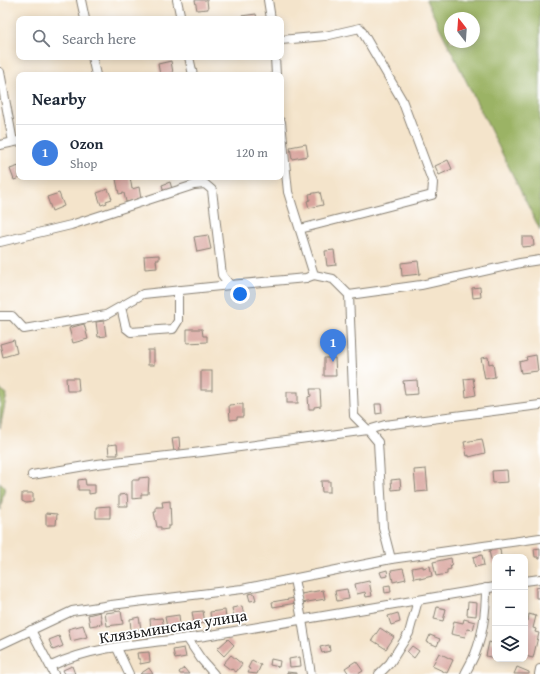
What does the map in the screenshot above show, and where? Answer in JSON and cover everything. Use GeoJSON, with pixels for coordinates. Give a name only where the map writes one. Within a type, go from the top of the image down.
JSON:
{"type":"FeatureCollection","features":[{"type":"Feature","properties":{"kind":"street"},"geometry":{"type":"LineString","coordinates":[[81,0],[84,16]]}},
{"type":"Feature","properties":{"kind":"street"},"geometry":{"type":"LineString","coordinates":[[177,0],[180,16]]}},
{"type":"Feature","properties":{"kind":"street"},"geometry":{"type":"LineString","coordinates":[[268,0],[271,16]]}},
{"type":"Feature","properties":{"kind":"street"},"geometry":{"type":"LineString","coordinates":[[284,40],[325,36],[360,28],[402,100],[433,183],[432,195],[300,229]]}},
{"type":"Feature","properties":{"kind":"street"},"geometry":{"type":"LineString","coordinates":[[93,60],[95,72]]}},
{"type":"Feature","properties":{"kind":"street"},"geometry":{"type":"LineString","coordinates":[[190,60],[192,72]]}},
{"type":"Feature","properties":{"kind":"street"},"geometry":{"type":"LineString","coordinates":[[275,60],[276,72]]}},
{"type":"Feature","properties":{"kind":"street"},"geometry":{"type":"LineString","coordinates":[[0,72],[16,142],[0,145]]}},
{"type":"Feature","properties":{"kind":"street"},"geometry":{"type":"LineString","coordinates":[[284,152],[288,192],[314,275]]}},
{"type":"Feature","properties":{"kind":"street"},"geometry":{"type":"LineString","coordinates":[[0,242],[71,225],[194,185],[205,184],[212,190],[222,275],[230,285]]}},
{"type":"Feature","properties":{"kind":"street"},"geometry":{"type":"LineString","coordinates":[[349,295],[421,284],[540,260]]}},
{"type":"Feature","properties":{"kind":"street"},"geometry":{"type":"LineString","coordinates":[[0,316],[12,316],[24,330],[106,315],[143,294],[306,278],[314,275],[334,278],[349,295],[354,416],[378,442],[383,528],[391,559]]}},
{"type":"Feature","properties":{"kind":"street"},"geometry":{"type":"LineString","coordinates":[[121,307],[126,328],[131,332],[173,329],[178,321],[179,290]]}},
{"type":"Feature","properties":{"kind":"street"},"geometry":{"type":"LineString","coordinates":[[32,474],[97,464],[368,430],[385,425],[540,405]]}},
{"type":"Feature","properties":{"kind":"street"},"geometry":{"type":"LineString","coordinates":[[0,645],[72,611],[242,589],[391,559],[540,538]]}},
{"type":"Feature","properties":{"kind":"street"},"geometry":{"type":"LineString","coordinates":[[294,579],[311,674]]}},
{"type":"Feature","properties":{"kind":"street"},"geometry":{"type":"LineString","coordinates":[[528,581],[540,579]]}},
{"type":"Feature","properties":{"kind":"street","name":"Клязьминская улица"},"geometry":{"type":"LineString","coordinates":[[31,630],[52,670],[76,656],[117,648],[302,620],[492,587]]}},
{"type":"Feature","properties":{"kind":"street"},"geometry":{"type":"LineString","coordinates":[[465,674],[475,654],[483,622],[486,602],[486,588]]}},
{"type":"Feature","properties":{"kind":"street"},"geometry":{"type":"LineString","coordinates":[[379,674],[390,663],[409,633],[418,600]]}},
{"type":"Feature","properties":{"kind":"street"},"geometry":{"type":"LineString","coordinates":[[187,638],[201,659],[214,674]]}},
{"type":"Feature","properties":{"kind":"street"},"geometry":{"type":"LineString","coordinates":[[117,648],[129,674]]}},
{"type":"Feature","properties":{"kind":"street"},"geometry":{"type":"LineString","coordinates":[[539,674],[540,669]]}},
{"type":"Feature","properties":{"kind":"green space"},"geometry":{"type":"Polygon","coordinates":[[[426,0],[540,0],[540,230],[450,48],[480,48],[480,12],[444,12],[444,36],[426,0]]]}},
{"type":"Feature","properties":{"kind":"green space"},"geometry":{"type":"Polygon","coordinates":[[[0,389],[7,394],[0,428],[0,389]]]}},
{"type":"Feature","properties":{"kind":"green space"},"geometry":{"type":"Polygon","coordinates":[[[0,482],[5,487],[0,510],[0,482]]]}},
{"type":"Feature","properties":{"kind":"building"},"geometry":{"type":"Polygon","coordinates":[[[195,0],[207,0],[208,9],[197,10],[195,0]]]}},
{"type":"Feature","properties":{"kind":"building"},"geometry":{"type":"Polygon","coordinates":[[[256,14],[256,16],[241,16],[256,14]]]}},
{"type":"Feature","properties":{"kind":"building"},"geometry":{"type":"Polygon","coordinates":[[[171,61],[173,72],[159,72],[158,64],[171,61]]]}},
{"type":"Feature","properties":{"kind":"building"},"geometry":{"type":"Polygon","coordinates":[[[306,144],[308,156],[292,159],[290,147],[306,144]]]}},
{"type":"Feature","properties":{"kind":"building"},"geometry":{"type":"Polygon","coordinates":[[[448,160],[452,169],[439,175],[435,166],[448,160]]]}},
{"type":"Feature","properties":{"kind":"building"},"geometry":{"type":"Polygon","coordinates":[[[16,167],[16,179],[14,180],[10,169],[16,167]]]}},
{"type":"Feature","properties":{"kind":"building"},"geometry":{"type":"Polygon","coordinates":[[[116,180],[130,180],[132,189],[139,187],[141,199],[126,202],[124,193],[119,194],[116,180]]]}},
{"type":"Feature","properties":{"kind":"building"},"geometry":{"type":"Polygon","coordinates":[[[170,182],[172,189],[164,192],[162,185],[170,182]]]}},
{"type":"Feature","properties":{"kind":"building"},"geometry":{"type":"Polygon","coordinates":[[[108,189],[112,199],[101,205],[97,193],[108,189]]]}},
{"type":"Feature","properties":{"kind":"building"},"geometry":{"type":"Polygon","coordinates":[[[320,192],[323,205],[309,208],[307,201],[310,200],[309,194],[320,192]]]}},
{"type":"Feature","properties":{"kind":"building"},"geometry":{"type":"Polygon","coordinates":[[[59,193],[64,206],[52,211],[47,197],[59,193]]]}},
{"type":"Feature","properties":{"kind":"building"},"geometry":{"type":"Polygon","coordinates":[[[208,235],[211,249],[197,252],[194,237],[208,235]]]}},
{"type":"Feature","properties":{"kind":"building"},"geometry":{"type":"Polygon","coordinates":[[[522,237],[533,237],[534,246],[522,247],[522,237]]]}},
{"type":"Feature","properties":{"kind":"building"},"geometry":{"type":"Polygon","coordinates":[[[334,250],[336,265],[327,266],[325,251],[334,250]]]}},
{"type":"Feature","properties":{"kind":"building"},"geometry":{"type":"Polygon","coordinates":[[[159,255],[159,260],[156,260],[157,268],[145,269],[144,256],[159,255]]]}},
{"type":"Feature","properties":{"kind":"building"},"geometry":{"type":"Polygon","coordinates":[[[418,261],[420,274],[402,276],[401,263],[418,261]]]}},
{"type":"Feature","properties":{"kind":"building"},"geometry":{"type":"Polygon","coordinates":[[[480,287],[481,297],[473,298],[472,288],[480,287]]]}},
{"type":"Feature","properties":{"kind":"building"},"geometry":{"type":"Polygon","coordinates":[[[104,321],[106,336],[98,337],[96,322],[104,321]]]}},
{"type":"Feature","properties":{"kind":"building"},"geometry":{"type":"Polygon","coordinates":[[[84,324],[88,339],[73,343],[69,328],[84,324]]]}},
{"type":"Feature","properties":{"kind":"building"},"geometry":{"type":"Polygon","coordinates":[[[187,329],[202,329],[203,336],[207,336],[207,342],[187,343],[187,329]]]}},
{"type":"Feature","properties":{"kind":"building"},"geometry":{"type":"Polygon","coordinates":[[[14,340],[17,353],[3,357],[0,344],[14,340]]]}},
{"type":"Feature","properties":{"kind":"building"},"geometry":{"type":"Polygon","coordinates":[[[148,350],[154,350],[154,365],[148,365],[148,350]]]}},
{"type":"Feature","properties":{"kind":"building"},"geometry":{"type":"Polygon","coordinates":[[[536,355],[538,371],[521,373],[519,362],[527,360],[526,357],[536,355]]]}},
{"type":"Feature","properties":{"kind":"building"},"geometry":{"type":"Polygon","coordinates":[[[488,357],[489,364],[493,363],[495,377],[485,379],[481,358],[488,357]]]}},
{"type":"Feature","properties":{"kind":"building"},"geometry":{"type":"Polygon","coordinates":[[[324,358],[335,358],[336,376],[324,376],[324,358]]]}},
{"type":"Feature","properties":{"kind":"building"},"geometry":{"type":"Polygon","coordinates":[[[201,371],[212,371],[212,390],[201,390],[201,371]]]}},
{"type":"Feature","properties":{"kind":"building"},"geometry":{"type":"Polygon","coordinates":[[[66,378],[78,378],[79,391],[67,391],[66,378]]]}},
{"type":"Feature","properties":{"kind":"building"},"geometry":{"type":"Polygon","coordinates":[[[473,378],[476,395],[466,397],[464,379],[473,378]]]}},
{"type":"Feature","properties":{"kind":"building"},"geometry":{"type":"Polygon","coordinates":[[[417,380],[418,394],[405,395],[403,381],[417,380]]]}},
{"type":"Feature","properties":{"kind":"building"},"geometry":{"type":"Polygon","coordinates":[[[310,389],[320,389],[321,406],[314,407],[314,409],[309,409],[308,397],[311,396],[310,389]]]}},
{"type":"Feature","properties":{"kind":"building"},"geometry":{"type":"Polygon","coordinates":[[[287,392],[298,392],[298,403],[287,403],[287,392]]]}},
{"type":"Feature","properties":{"kind":"building"},"geometry":{"type":"Polygon","coordinates":[[[243,404],[243,417],[237,417],[237,419],[230,420],[229,405],[243,404]]]}},
{"type":"Feature","properties":{"kind":"building"},"geometry":{"type":"Polygon","coordinates":[[[375,404],[381,404],[382,413],[376,414],[375,404]]]}},
{"type":"Feature","properties":{"kind":"building"},"geometry":{"type":"Polygon","coordinates":[[[179,437],[180,451],[174,452],[172,438],[179,437]]]}},
{"type":"Feature","properties":{"kind":"building"},"geometry":{"type":"Polygon","coordinates":[[[482,439],[485,453],[469,457],[469,455],[467,456],[464,442],[482,439]]]}},
{"type":"Feature","properties":{"kind":"building"},"geometry":{"type":"Polygon","coordinates":[[[117,444],[118,455],[109,455],[108,445],[117,444]]]}},
{"type":"Feature","properties":{"kind":"building"},"geometry":{"type":"Polygon","coordinates":[[[426,469],[428,491],[416,492],[414,470],[426,469]]]}},
{"type":"Feature","properties":{"kind":"building"},"geometry":{"type":"Polygon","coordinates":[[[507,470],[508,482],[493,483],[492,471],[507,470]]]}},
{"type":"Feature","properties":{"kind":"building"},"geometry":{"type":"Polygon","coordinates":[[[149,477],[148,494],[141,494],[141,498],[132,499],[132,480],[139,480],[139,478],[149,477]]]}},
{"type":"Feature","properties":{"kind":"building"},"geometry":{"type":"Polygon","coordinates":[[[85,479],[86,485],[95,485],[95,493],[89,494],[89,490],[78,490],[78,480],[85,479]]]}},
{"type":"Feature","properties":{"kind":"building"},"geometry":{"type":"Polygon","coordinates":[[[400,479],[401,489],[392,490],[391,480],[400,479]]]}},
{"type":"Feature","properties":{"kind":"building"},"geometry":{"type":"Polygon","coordinates":[[[321,481],[330,481],[330,492],[322,492],[321,481]]]}},
{"type":"Feature","properties":{"kind":"building"},"geometry":{"type":"Polygon","coordinates":[[[22,493],[33,493],[33,502],[26,503],[22,501],[22,493]]]}},
{"type":"Feature","properties":{"kind":"building"},"geometry":{"type":"Polygon","coordinates":[[[127,494],[128,506],[119,506],[119,495],[127,494]]]}},
{"type":"Feature","properties":{"kind":"building"},"geometry":{"type":"Polygon","coordinates":[[[170,501],[171,526],[168,526],[168,529],[161,530],[161,527],[157,527],[154,512],[156,512],[156,507],[163,507],[162,502],[170,501]]]}},
{"type":"Feature","properties":{"kind":"building"},"geometry":{"type":"Polygon","coordinates":[[[110,506],[110,518],[96,518],[96,507],[110,506]]]}},
{"type":"Feature","properties":{"kind":"building"},"geometry":{"type":"Polygon","coordinates":[[[46,513],[57,514],[56,525],[46,525],[46,513]]]}},
{"type":"Feature","properties":{"kind":"building"},"geometry":{"type":"Polygon","coordinates":[[[540,548],[539,559],[538,557],[535,557],[534,549],[540,548]]]}},
{"type":"Feature","properties":{"kind":"building"},"geometry":{"type":"Polygon","coordinates":[[[500,549],[501,554],[492,554],[492,564],[489,551],[500,549]]]}},
{"type":"Feature","properties":{"kind":"building"},"geometry":{"type":"Polygon","coordinates":[[[482,555],[484,565],[475,567],[473,557],[482,555]]]}},
{"type":"Feature","properties":{"kind":"building"},"geometry":{"type":"Polygon","coordinates":[[[451,558],[451,569],[447,570],[447,574],[436,576],[433,562],[451,558]]]}},
{"type":"Feature","properties":{"kind":"building"},"geometry":{"type":"Polygon","coordinates":[[[423,566],[423,568],[430,566],[432,576],[420,579],[420,577],[414,578],[412,568],[423,566]]]}},
{"type":"Feature","properties":{"kind":"building"},"geometry":{"type":"Polygon","coordinates":[[[403,568],[406,579],[393,582],[391,570],[403,568]]]}},
{"type":"Feature","properties":{"kind":"building"},"geometry":{"type":"Polygon","coordinates":[[[387,570],[388,576],[382,577],[380,572],[387,570]]]}},
{"type":"Feature","properties":{"kind":"building"},"geometry":{"type":"Polygon","coordinates":[[[369,581],[372,596],[366,597],[365,592],[357,594],[355,584],[369,581]]]}},
{"type":"Feature","properties":{"kind":"building"},"geometry":{"type":"Polygon","coordinates":[[[390,585],[391,592],[385,593],[384,586],[390,585]]]}},
{"type":"Feature","properties":{"kind":"building"},"geometry":{"type":"Polygon","coordinates":[[[540,587],[540,598],[536,598],[536,588],[540,587]]]}},
{"type":"Feature","properties":{"kind":"building"},"geometry":{"type":"Polygon","coordinates":[[[347,589],[349,599],[337,601],[335,591],[347,589]]]}},
{"type":"Feature","properties":{"kind":"building"},"geometry":{"type":"Polygon","coordinates":[[[323,590],[325,599],[302,603],[301,594],[323,590]]]}},
{"type":"Feature","properties":{"kind":"building"},"geometry":{"type":"Polygon","coordinates":[[[254,593],[256,600],[250,601],[248,594],[254,593]]]}},
{"type":"Feature","properties":{"kind":"building"},"geometry":{"type":"Polygon","coordinates":[[[295,598],[296,603],[273,607],[272,602],[295,598]]]}},
{"type":"Feature","properties":{"kind":"building"},"geometry":{"type":"Polygon","coordinates":[[[468,602],[477,603],[476,616],[467,615],[468,602]]]}},
{"type":"Feature","properties":{"kind":"building"},"geometry":{"type":"Polygon","coordinates":[[[242,606],[244,616],[234,617],[232,608],[242,606]]]}},
{"type":"Feature","properties":{"kind":"building"},"geometry":{"type":"Polygon","coordinates":[[[437,607],[446,609],[443,621],[434,619],[437,607]]]}},
{"type":"Feature","properties":{"kind":"building"},"geometry":{"type":"Polygon","coordinates":[[[225,610],[226,619],[211,621],[210,612],[225,610]]]}},
{"type":"Feature","properties":{"kind":"building"},"geometry":{"type":"Polygon","coordinates":[[[121,611],[123,624],[107,626],[105,613],[121,611]]]}},
{"type":"Feature","properties":{"kind":"building"},"geometry":{"type":"Polygon","coordinates":[[[203,611],[205,623],[194,624],[192,612],[203,611]]]}},
{"type":"Feature","properties":{"kind":"building"},"geometry":{"type":"Polygon","coordinates":[[[100,612],[102,624],[90,626],[88,615],[100,612]]]}},
{"type":"Feature","properties":{"kind":"building"},"geometry":{"type":"Polygon","coordinates":[[[398,613],[400,622],[391,625],[388,616],[398,613]]]}},
{"type":"Feature","properties":{"kind":"building"},"geometry":{"type":"Polygon","coordinates":[[[529,614],[536,616],[533,628],[536,629],[535,632],[539,633],[533,658],[528,657],[529,614]]]}},
{"type":"Feature","properties":{"kind":"building"},"geometry":{"type":"Polygon","coordinates":[[[179,615],[180,625],[167,627],[165,617],[179,615]]]}},
{"type":"Feature","properties":{"kind":"building"},"geometry":{"type":"Polygon","coordinates":[[[139,617],[141,629],[131,630],[130,619],[139,617]]]}},
{"type":"Feature","properties":{"kind":"building"},"geometry":{"type":"Polygon","coordinates":[[[162,618],[164,627],[151,629],[150,619],[162,618]]]}},
{"type":"Feature","properties":{"kind":"building"},"geometry":{"type":"Polygon","coordinates":[[[464,619],[475,622],[473,630],[467,629],[465,637],[451,634],[454,621],[463,623],[464,619]]]}},
{"type":"Feature","properties":{"kind":"building"},"geometry":{"type":"Polygon","coordinates":[[[83,625],[87,637],[71,641],[68,629],[83,625]]]}},
{"type":"Feature","properties":{"kind":"building"},"geometry":{"type":"Polygon","coordinates":[[[380,628],[394,637],[386,649],[372,640],[380,628]]]}},
{"type":"Feature","properties":{"kind":"building"},"geometry":{"type":"Polygon","coordinates":[[[430,635],[440,639],[437,646],[427,642],[430,635]]]}},
{"type":"Feature","properties":{"kind":"building"},"geometry":{"type":"Polygon","coordinates":[[[59,636],[63,646],[53,650],[49,640],[59,636]]]}},
{"type":"Feature","properties":{"kind":"building"},"geometry":{"type":"Polygon","coordinates":[[[228,639],[234,645],[224,656],[217,649],[228,639]]]}},
{"type":"Feature","properties":{"kind":"building"},"geometry":{"type":"Polygon","coordinates":[[[489,642],[492,643],[492,657],[486,656],[489,642]]]}},
{"type":"Feature","properties":{"kind":"building"},"geometry":{"type":"Polygon","coordinates":[[[329,645],[330,651],[322,653],[320,647],[329,645]]]}},
{"type":"Feature","properties":{"kind":"building"},"geometry":{"type":"Polygon","coordinates":[[[412,646],[419,651],[414,658],[407,652],[412,646]]]}},
{"type":"Feature","properties":{"kind":"building"},"geometry":{"type":"Polygon","coordinates":[[[184,648],[186,657],[175,659],[173,650],[184,648]]]}},
{"type":"Feature","properties":{"kind":"building"},"geometry":{"type":"Polygon","coordinates":[[[149,652],[150,662],[140,664],[140,659],[138,659],[137,653],[149,652]]]}},
{"type":"Feature","properties":{"kind":"building"},"geometry":{"type":"Polygon","coordinates":[[[439,653],[453,660],[447,673],[432,666],[439,653]]]}},
{"type":"Feature","properties":{"kind":"building"},"geometry":{"type":"Polygon","coordinates":[[[231,655],[242,664],[236,672],[223,664],[231,655]]]}},
{"type":"Feature","properties":{"kind":"building"},"geometry":{"type":"Polygon","coordinates":[[[300,657],[301,666],[290,667],[289,659],[300,657]]]}},
{"type":"Feature","properties":{"kind":"building"},"geometry":{"type":"Polygon","coordinates":[[[271,659],[280,661],[279,667],[270,665],[271,659]]]}},
{"type":"Feature","properties":{"kind":"building"},"geometry":{"type":"Polygon","coordinates":[[[252,660],[261,665],[257,674],[248,673],[250,669],[248,668],[252,660]]]}},
{"type":"Feature","properties":{"kind":"building"},"geometry":{"type":"Polygon","coordinates":[[[356,661],[363,671],[358,674],[349,674],[345,668],[356,661]]]}},
{"type":"Feature","properties":{"kind":"building"},"geometry":{"type":"Polygon","coordinates":[[[72,666],[75,674],[65,674],[63,670],[72,666]]]}},
{"type":"Feature","properties":{"kind":"building"},"geometry":{"type":"Polygon","coordinates":[[[517,667],[529,672],[529,674],[514,674],[517,667]]]}},
{"type":"Feature","properties":{"kind":"building"},"geometry":{"type":"Polygon","coordinates":[[[149,668],[153,674],[140,674],[149,668]]]}},
{"type":"Feature","properties":{"kind":"building"},"geometry":{"type":"Polygon","coordinates":[[[184,668],[189,674],[180,674],[179,672],[184,668]]]}},
{"type":"Feature","properties":{"kind":"building"},"geometry":{"type":"Polygon","coordinates":[[[287,672],[296,673],[296,674],[287,674],[287,672]]]}},
{"type":"Feature","properties":{"kind":"place","name":"Ozon"},"geometry":{"type":"Point","coordinates":[333,362]}}]}
